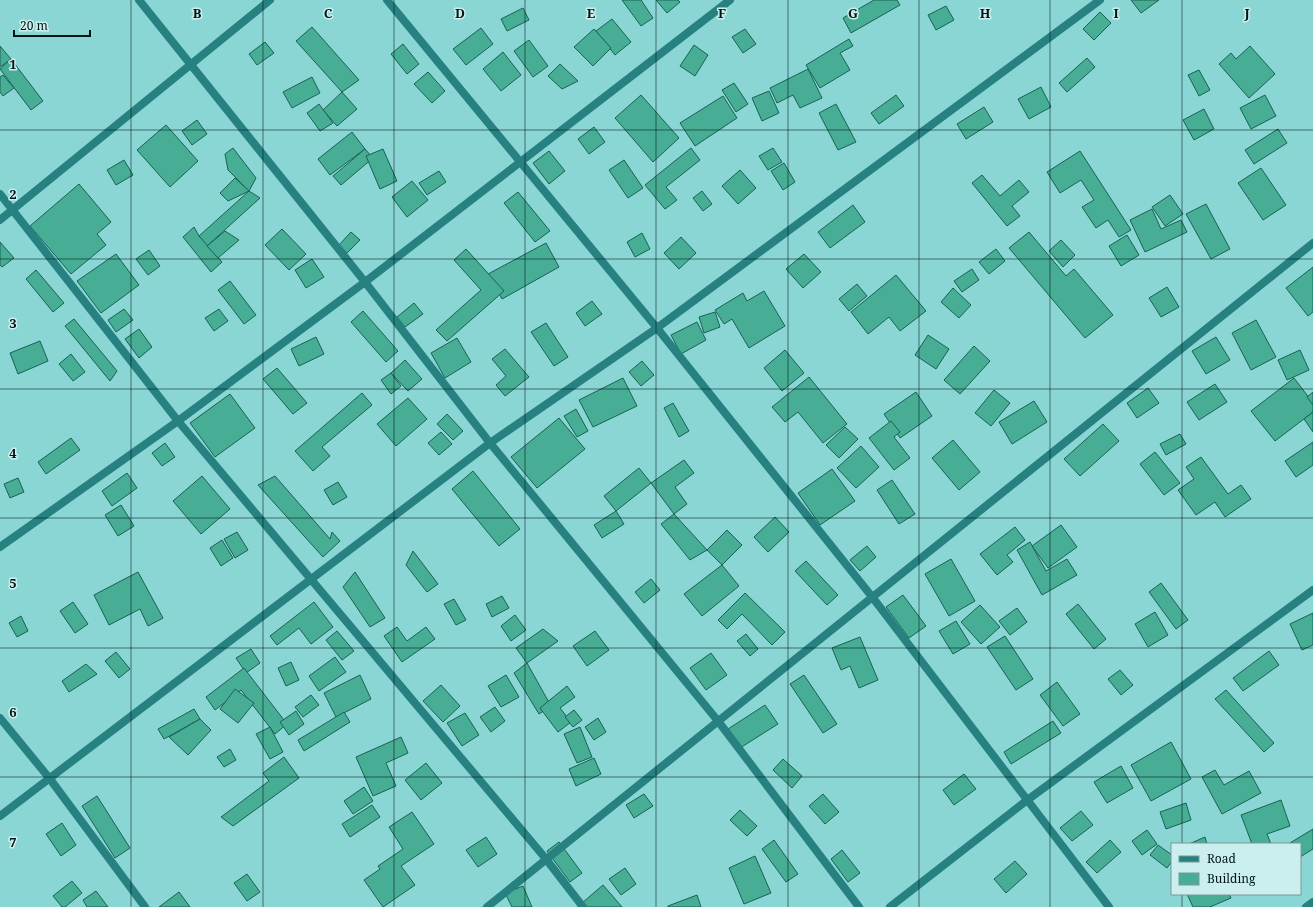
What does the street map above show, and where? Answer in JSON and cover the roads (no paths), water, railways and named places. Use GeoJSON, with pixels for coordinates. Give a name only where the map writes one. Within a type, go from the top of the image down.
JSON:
{"type":"FeatureCollection","features":[{"type":"Feature","properties":{"kind":"street"},"geometry":{"type":"LineString","coordinates":[[139,0],[192,64],[365,282],[490,443],[718,720],[859,907]]}},
{"type":"Feature","properties":{"kind":"street"},"geometry":{"type":"LineString","coordinates":[[0,220],[270,0]]}},
{"type":"Feature","properties":{"kind":"street"},"geometry":{"type":"LineString","coordinates":[[387,0],[657,328],[873,598],[1026,801],[1109,907]]}},
{"type":"Feature","properties":{"kind":"street"},"geometry":{"type":"LineString","coordinates":[[0,547],[178,421],[365,282],[730,0]]}},
{"type":"Feature","properties":{"kind":"street"},"geometry":{"type":"LineString","coordinates":[[0,816],[490,443],[657,328],[1100,0]]}},
{"type":"Feature","properties":{"kind":"street"},"geometry":{"type":"LineString","coordinates":[[0,194],[178,421],[310,580],[546,859],[583,907]]}},
{"type":"Feature","properties":{"kind":"street"},"geometry":{"type":"LineString","coordinates":[[487,907],[1313,243]]}},
{"type":"Feature","properties":{"kind":"street"},"geometry":{"type":"LineString","coordinates":[[890,907],[1026,801],[1313,590]]}},
{"type":"Feature","properties":{"kind":"street"},"geometry":{"type":"LineString","coordinates":[[0,718],[50,779],[145,907]]}},
{"type":"Feature","properties":{"kind":"street"},"geometry":{"type":"LineString","coordinates":[[1306,907],[1313,902]]}}]}
